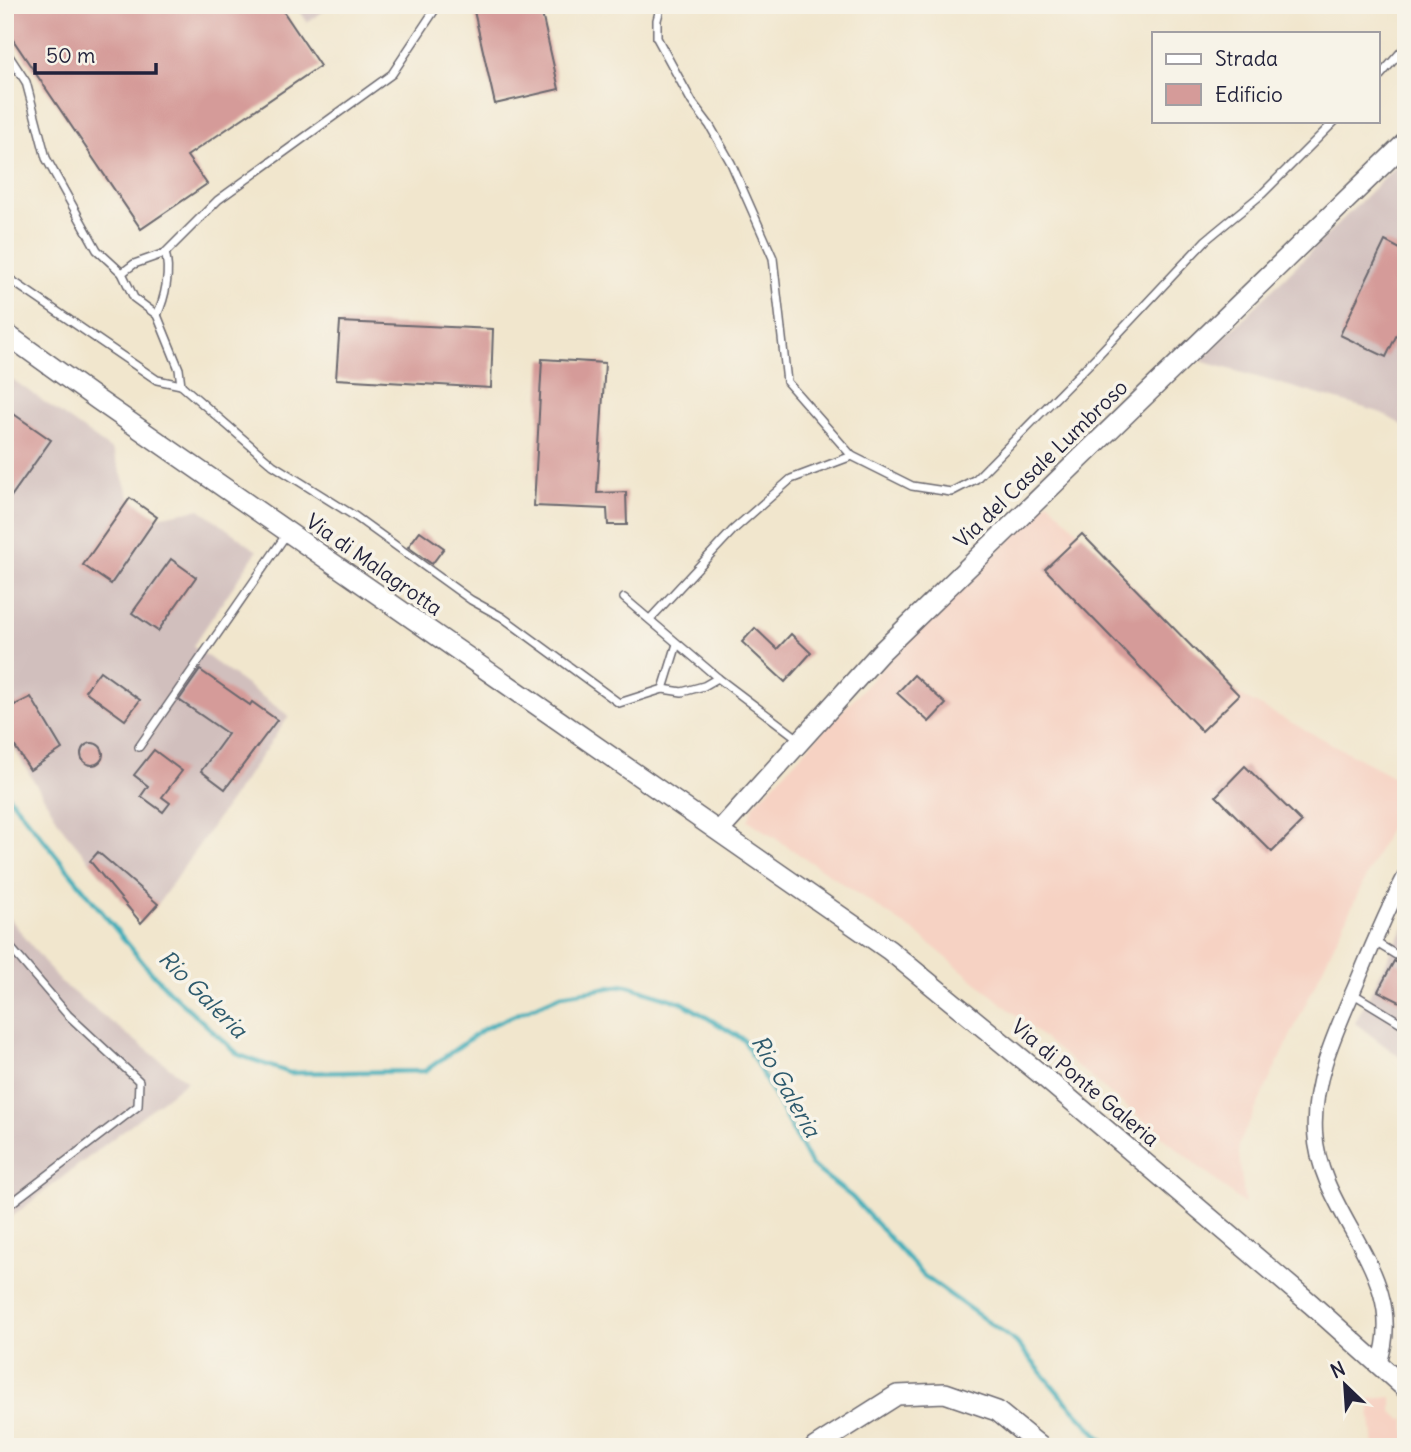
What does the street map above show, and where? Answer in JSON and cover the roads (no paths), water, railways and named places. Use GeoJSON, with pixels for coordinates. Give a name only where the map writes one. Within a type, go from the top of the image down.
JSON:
{"type":"FeatureCollection","features":[{"type":"Feature","properties":{"kind":"main road","name":"Via del Casale Lumbroso"},"geometry":{"type":"LineString","coordinates":[[720,830],[889,644],[1406,142]]}},
{"type":"Feature","properties":{"kind":"main road","name":"Via di Malagrotta"},"geometry":{"type":"LineString","coordinates":[[5,333],[720,830]]}},
{"type":"Feature","properties":{"kind":"main road","name":"Via di Ponte Galeria"},"geometry":{"type":"LineString","coordinates":[[720,830],[889,950],[1044,1077],[1406,1389]]}},
{"type":"Feature","properties":{"kind":"main road"},"geometry":{"type":"LineString","coordinates":[[815,1447],[897,1395],[945,1393],[997,1411],[1041,1447]]}},
{"type":"Feature","properties":{"kind":"street"},"geometry":{"type":"LineString","coordinates":[[1379,1364],[1385,1347],[1387,1325],[1382,1292],[1370,1260],[1328,1185],[1318,1155],[1315,1132],[1317,1096],[1325,1062],[1352,993],[1406,874]]}},
{"type":"Feature","properties":{"kind":"lane"},"geometry":{"type":"LineString","coordinates":[[122,273],[134,264],[165,253],[218,200],[392,74],[438,5]]}},
{"type":"Feature","properties":{"kind":"lane"},"geometry":{"type":"LineString","coordinates":[[661,5],[657,20],[657,38],[692,102],[710,126],[731,163],[773,258],[787,382],[852,456],[912,486],[951,492],[976,479],[1080,374],[1206,240],[1262,194],[1334,122]]}},
{"type":"Feature","properties":{"kind":"lane"},"geometry":{"type":"LineString","coordinates":[[1380,76],[1406,46]]}},
{"type":"Feature","properties":{"kind":"lane"},"geometry":{"type":"LineString","coordinates":[[5,50],[26,82],[46,158],[97,250],[122,273],[134,298],[157,315],[179,369],[181,385]]}},
{"type":"Feature","properties":{"kind":"lane"},"geometry":{"type":"LineString","coordinates":[[157,315],[163,302],[168,262],[165,253]]}},
{"type":"Feature","properties":{"kind":"lane"},"geometry":{"type":"LineString","coordinates":[[5,276],[157,380],[181,385],[273,465],[356,517],[471,600],[502,617],[619,703],[663,689],[682,692],[704,686],[718,678]]}},
{"type":"Feature","properties":{"kind":"lane"},"geometry":{"type":"LineString","coordinates":[[650,619],[733,530],[791,479],[852,456]]}},
{"type":"Feature","properties":{"kind":"lane"},"geometry":{"type":"LineString","coordinates":[[139,747],[288,532]]}},
{"type":"Feature","properties":{"kind":"lane"},"geometry":{"type":"LineString","coordinates":[[624,598],[718,678],[800,741]]}},
{"type":"Feature","properties":{"kind":"lane"},"geometry":{"type":"LineString","coordinates":[[663,689],[677,644]]}},
{"type":"Feature","properties":{"kind":"lane"},"geometry":{"type":"LineString","coordinates":[[5,941],[68,1015],[139,1081],[138,1106],[5,1208]]}},
{"type":"Feature","properties":{"kind":"lane"},"geometry":{"type":"LineString","coordinates":[[1374,942],[1406,961]]}},
{"type":"Feature","properties":{"kind":"lane"},"geometry":{"type":"LineString","coordinates":[[1352,993],[1406,1026]]}},
{"type":"Feature","properties":{"kind":"waterway","name":"Rio Galeria"},"geometry":{"type":"LineString","coordinates":[[5,792],[144,964],[171,993],[239,1055],[290,1073],[425,1071],[485,1028],[561,995],[626,985],[683,1003],[744,1040],[811,1165],[852,1197],[924,1276],[1016,1342],[1109,1447]]}}]}
